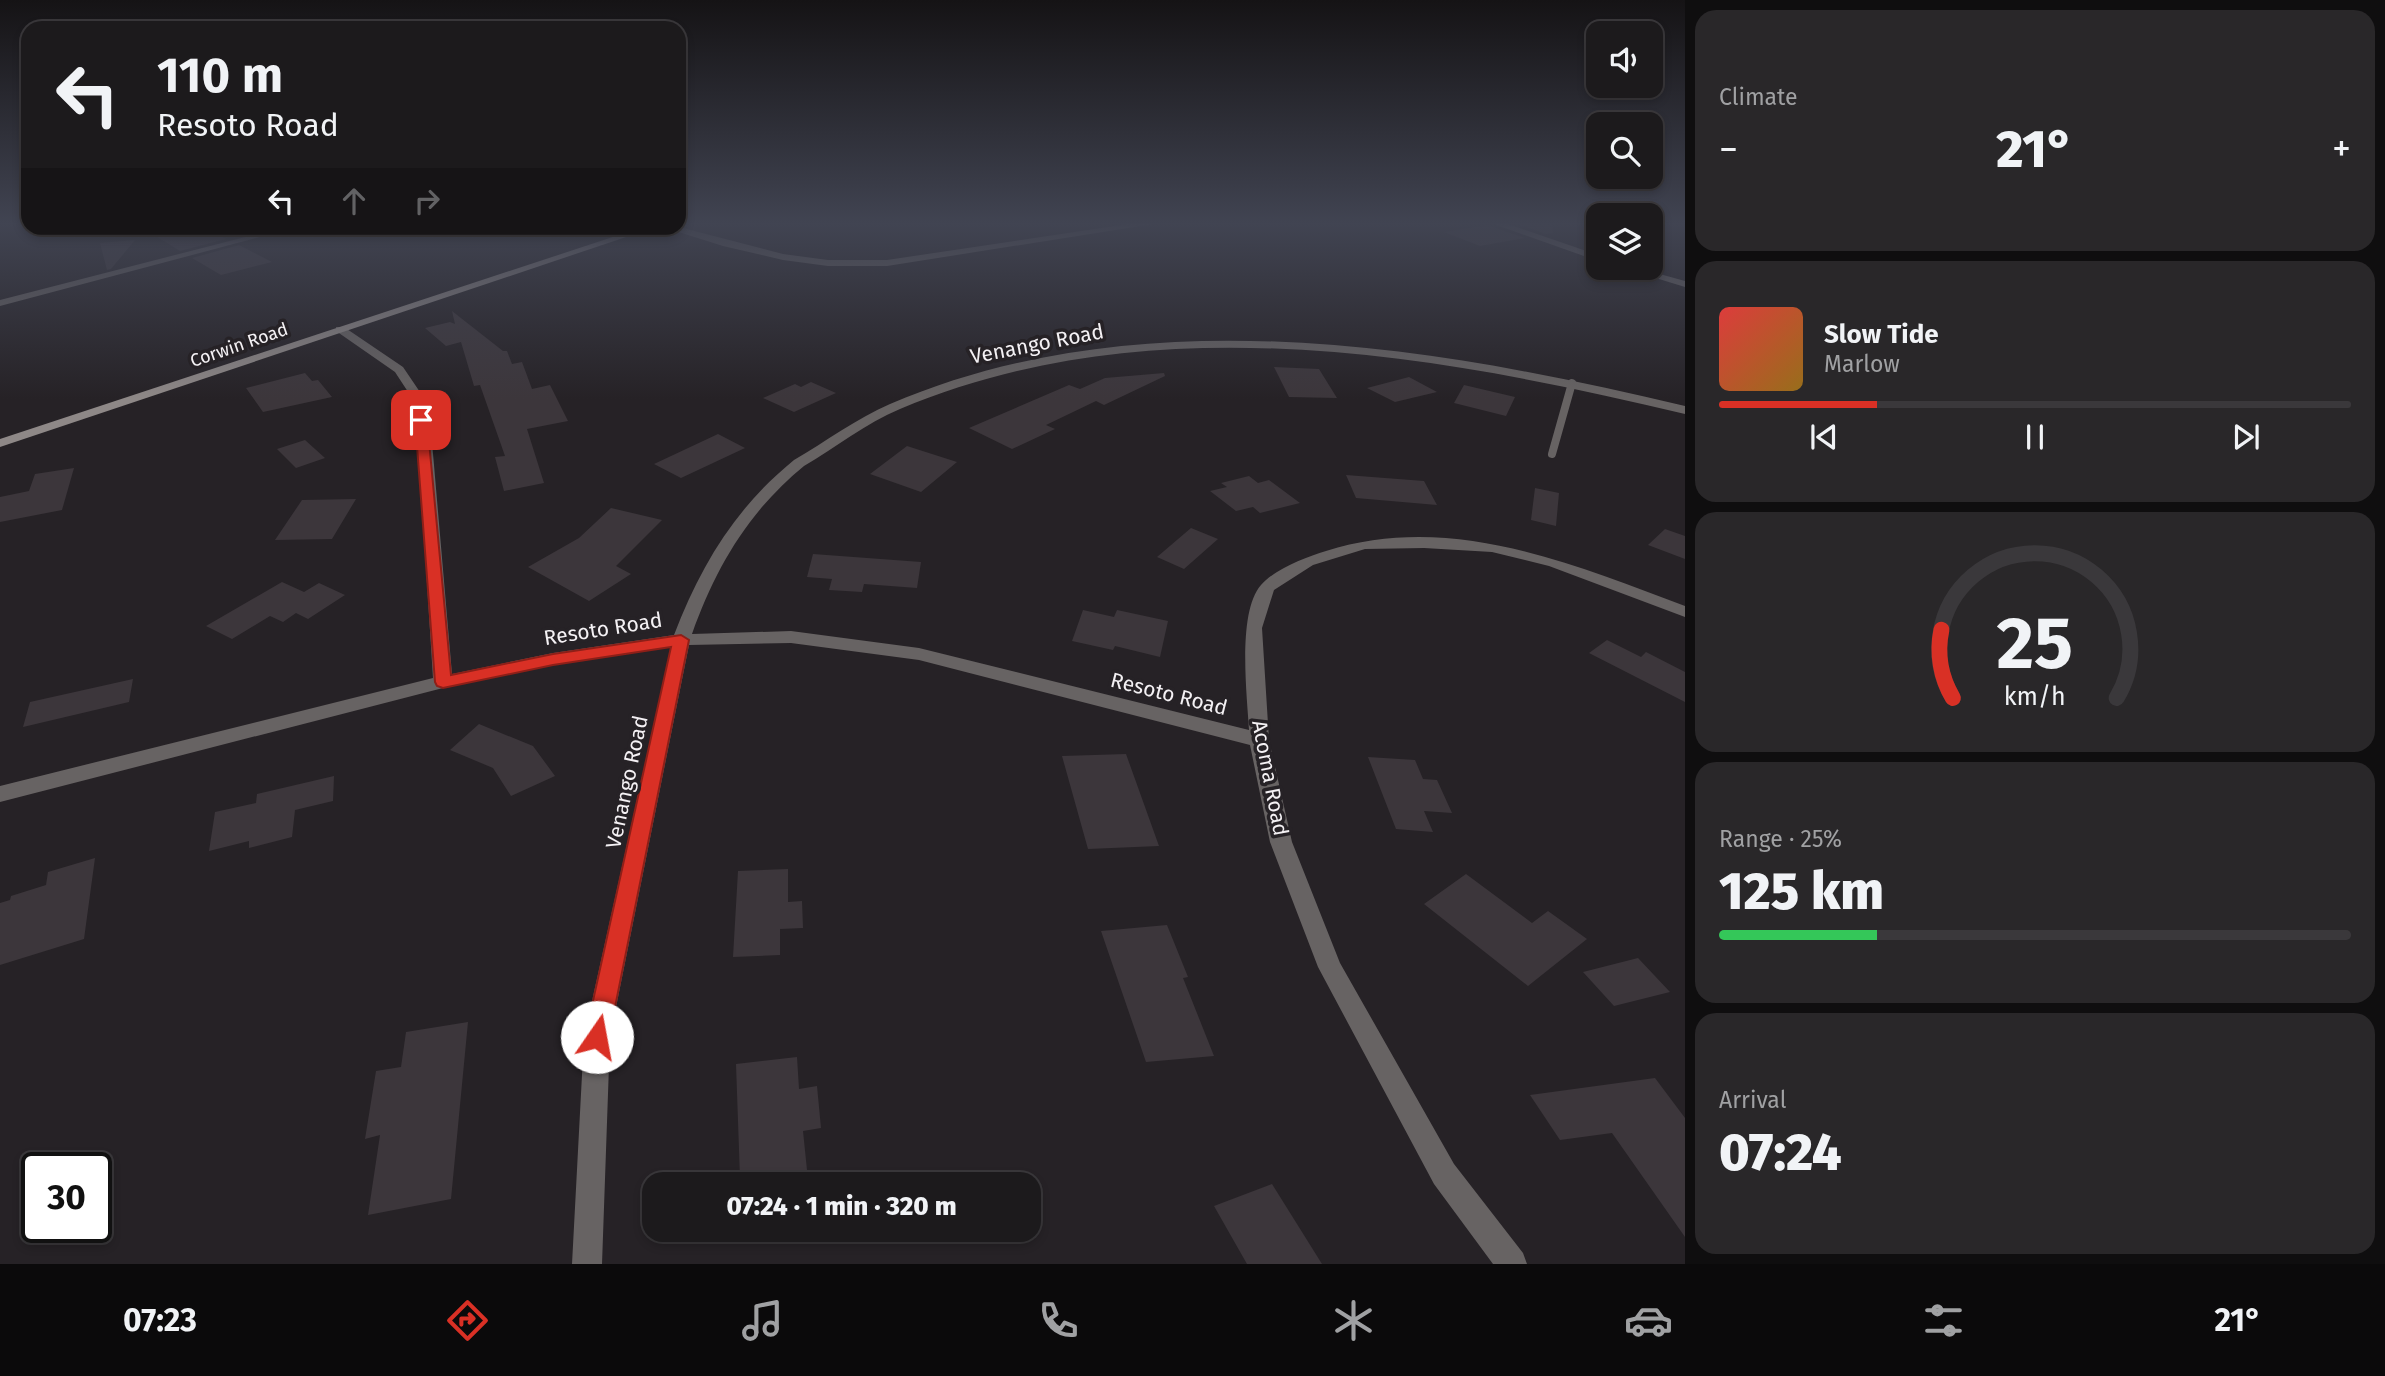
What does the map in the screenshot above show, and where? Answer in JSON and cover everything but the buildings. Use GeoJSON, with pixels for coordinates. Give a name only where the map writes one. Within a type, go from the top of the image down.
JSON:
{"type":"FeatureCollection","features":[{"type":"Feature","properties":{"kind":"main road","name":"Corwin Road"},"geometry":{"type":"LineString","coordinates":[[0,443],[486,281]]}},
{"type":"Feature","properties":{"kind":"street"},"geometry":{"type":"LineString","coordinates":[[0,303],[85,281]]}},
{"type":"Feature","properties":{"kind":"street"},"geometry":{"type":"LineString","coordinates":[[340,329],[399,370],[418,398],[425,442],[443,682]]}},
{"type":"Feature","properties":{"kind":"street","name":"Venango Road"},"geometry":{"type":"LineString","coordinates":[[587,1264],[597,1037],[681,640],[704,579],[745,517],[797,464],[854,428],[919,396],[986,373],[1060,359],[1138,349],[1284,345],[1411,355],[1572,383],[1685,410]]}},
{"type":"Feature","properties":{"kind":"street","name":"Acoma Road"},"geometry":{"type":"LineString","coordinates":[[1513,1264],[1444,1174],[1330,967],[1282,842],[1259,740],[1253,628],[1267,588],[1307,562],[1364,544],[1423,542],[1492,547],[1555,563],[1685,612]]}},
{"type":"Feature","properties":{"kind":"street","name":"Resoto Road"},"geometry":{"type":"LineString","coordinates":[[0,794],[443,682],[553,659],[681,640],[791,637],[919,654],[1259,740]]}},
{"type":"Feature","properties":{"kind":"lane"},"geometry":{"type":"LineString","coordinates":[[1552,454],[1572,383]]}},
{"type":"Feature","properties":{"kind":"route"},"geometry":{"type":"LineString","coordinates":[[421,420],[425,442],[443,682],[553,659],[681,640],[597,1037]]}}]}
